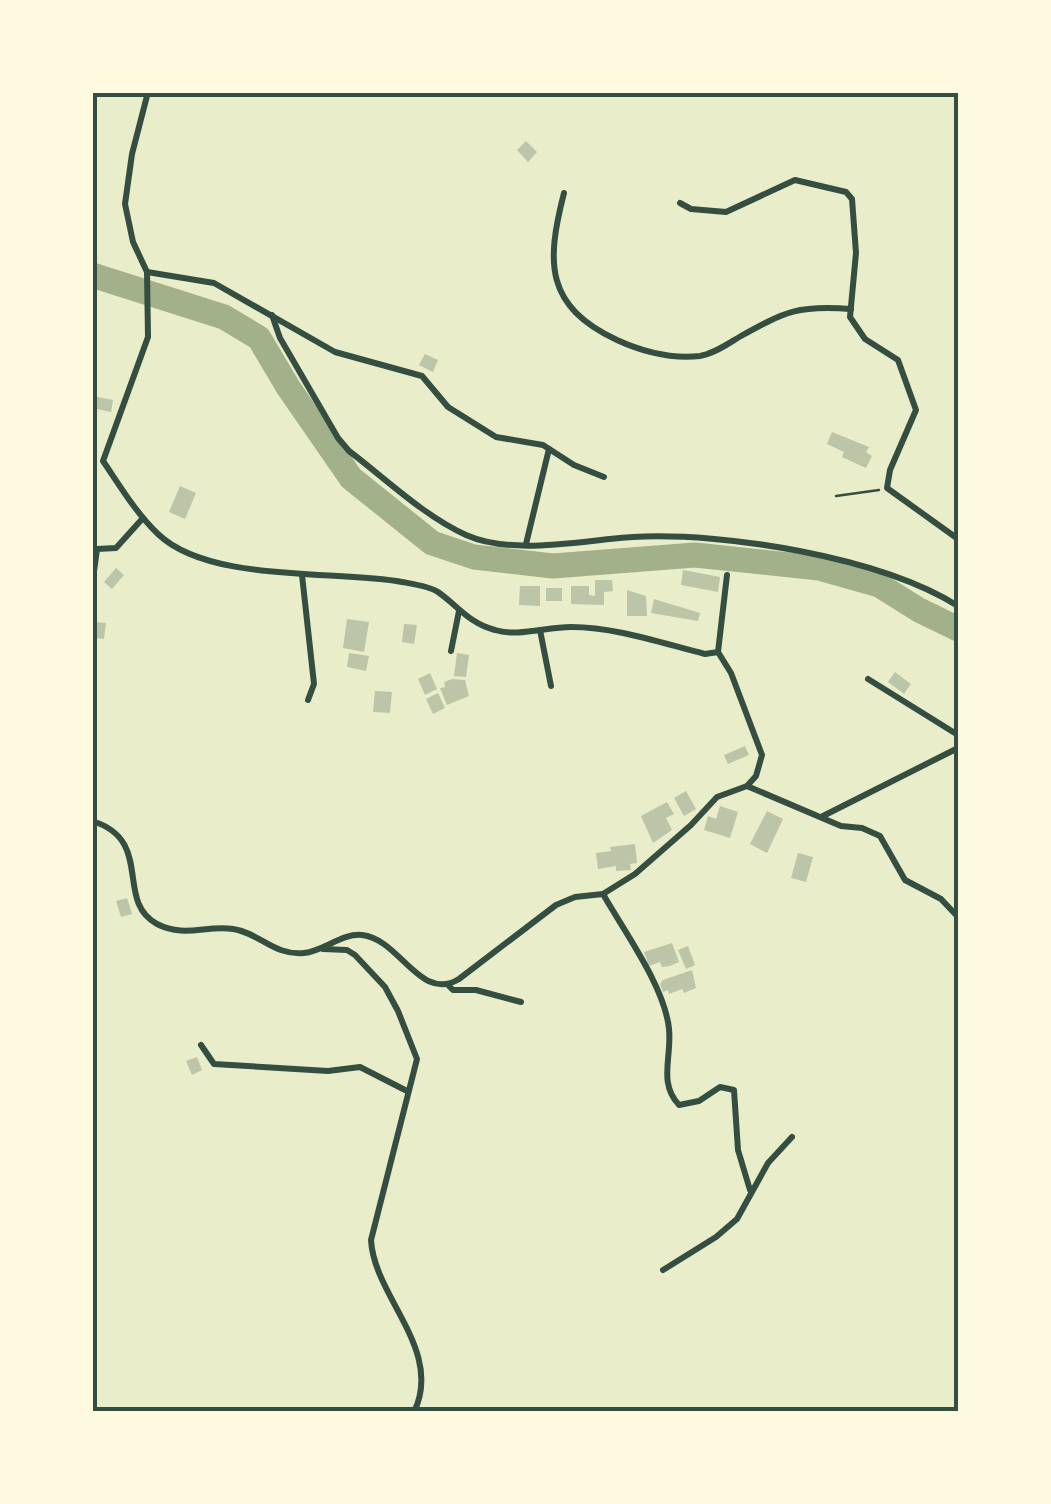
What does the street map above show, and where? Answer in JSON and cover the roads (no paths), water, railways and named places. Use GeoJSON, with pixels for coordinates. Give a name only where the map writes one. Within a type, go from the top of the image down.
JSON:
{"type":"FeatureCollection","features":[{"type":"Feature","properties":{"kind":"street"},"geometry":{"type":"LineString","coordinates":[[148,92],[124,204],[133,242],[148,275],[148,336],[103,461],[160,537],[184,552],[223,564],[436,590],[458,612],[497,631],[570,627],[611,630],[705,654],[718,652]]}},
{"type":"Feature","properties":{"kind":"street"},"geometry":{"type":"LineString","coordinates":[[680,203],[726,212],[795,180],[846,192],[852,199],[855,216],[851,310],[855,328],[898,360],[916,410],[890,470],[887,488],[958,539]]}},
{"type":"Feature","properties":{"kind":"street"},"geometry":{"type":"LineString","coordinates":[[564,193],[552,242],[553,266],[580,320],[625,344],[648,353],[701,356],[780,314],[800,308],[851,310]]}},
{"type":"Feature","properties":{"kind":"street"},"geometry":{"type":"LineString","coordinates":[[148,275],[214,283],[334,352],[422,376],[448,407],[496,436],[532,441],[574,465],[604,476]]}},
{"type":"Feature","properties":{"kind":"street"},"geometry":{"type":"LineString","coordinates":[[272,315],[280,338],[338,438],[438,518],[468,536],[503,544],[635,537],[715,539],[827,557],[873,569],[910,581],[958,606]]}},
{"type":"Feature","properties":{"kind":"street"},"geometry":{"type":"LineString","coordinates":[[526,544],[549,449]]}},
{"type":"Feature","properties":{"kind":"street"},"geometry":{"type":"LineString","coordinates":[[92,586],[97,549],[116,548],[143,518]]}},
{"type":"Feature","properties":{"kind":"street"},"geometry":{"type":"LineString","coordinates":[[302,575],[314,684],[308,700]]}},
{"type":"Feature","properties":{"kind":"street"},"geometry":{"type":"LineString","coordinates":[[92,821],[113,830],[125,842],[140,905],[156,924],[186,932],[236,929],[278,952],[308,953],[336,940],[365,936],[387,946],[425,981],[448,985],[556,906],[575,897],[603,894],[654,858],[717,796],[747,786],[756,776],[762,755],[731,673],[718,652],[726,576]]}},
{"type":"Feature","properties":{"kind":"street"},"geometry":{"type":"LineString","coordinates":[[451,651],[458,612]]}},
{"type":"Feature","properties":{"kind":"street"},"geometry":{"type":"LineString","coordinates":[[540,630],[551,686]]}},
{"type":"Feature","properties":{"kind":"street"},"geometry":{"type":"LineString","coordinates":[[868,679],[958,734]]}},
{"type":"Feature","properties":{"kind":"street"},"geometry":{"type":"LineString","coordinates":[[822,816],[958,748]]}},
{"type":"Feature","properties":{"kind":"street"},"geometry":{"type":"LineString","coordinates":[[747,786],[840,826],[862,828],[880,836],[905,880],[941,899],[958,917]]}},
{"type":"Feature","properties":{"kind":"street"},"geometry":{"type":"LineString","coordinates":[[603,894],[659,995],[670,1028],[666,1077],[669,1094],[680,1104],[690,1105],[720,1086],[734,1090],[738,1150],[750,1190]]}},
{"type":"Feature","properties":{"kind":"street"},"geometry":{"type":"LineString","coordinates":[[322,948],[346,950],[355,955],[384,987],[398,1011],[416,1059],[371,1240],[372,1262],[387,1286],[419,1362],[422,1380],[414,1412]]}},
{"type":"Feature","properties":{"kind":"street"},"geometry":{"type":"LineString","coordinates":[[448,985],[453,990],[476,990],[521,1002]]}},
{"type":"Feature","properties":{"kind":"street"},"geometry":{"type":"LineString","coordinates":[[201,1045],[214,1064],[328,1071],[360,1067],[407,1091]]}},
{"type":"Feature","properties":{"kind":"street"},"geometry":{"type":"LineString","coordinates":[[662,1270],[716,1237],[737,1218],[768,1162],[792,1137]]}},
{"type":"Feature","properties":{"kind":"waterway"},"geometry":{"type":"LineString","coordinates":[[92,275],[224,317],[259,338],[351,478],[432,543],[474,557],[553,566],[695,555],[819,568],[879,585],[958,629]]}}]}
